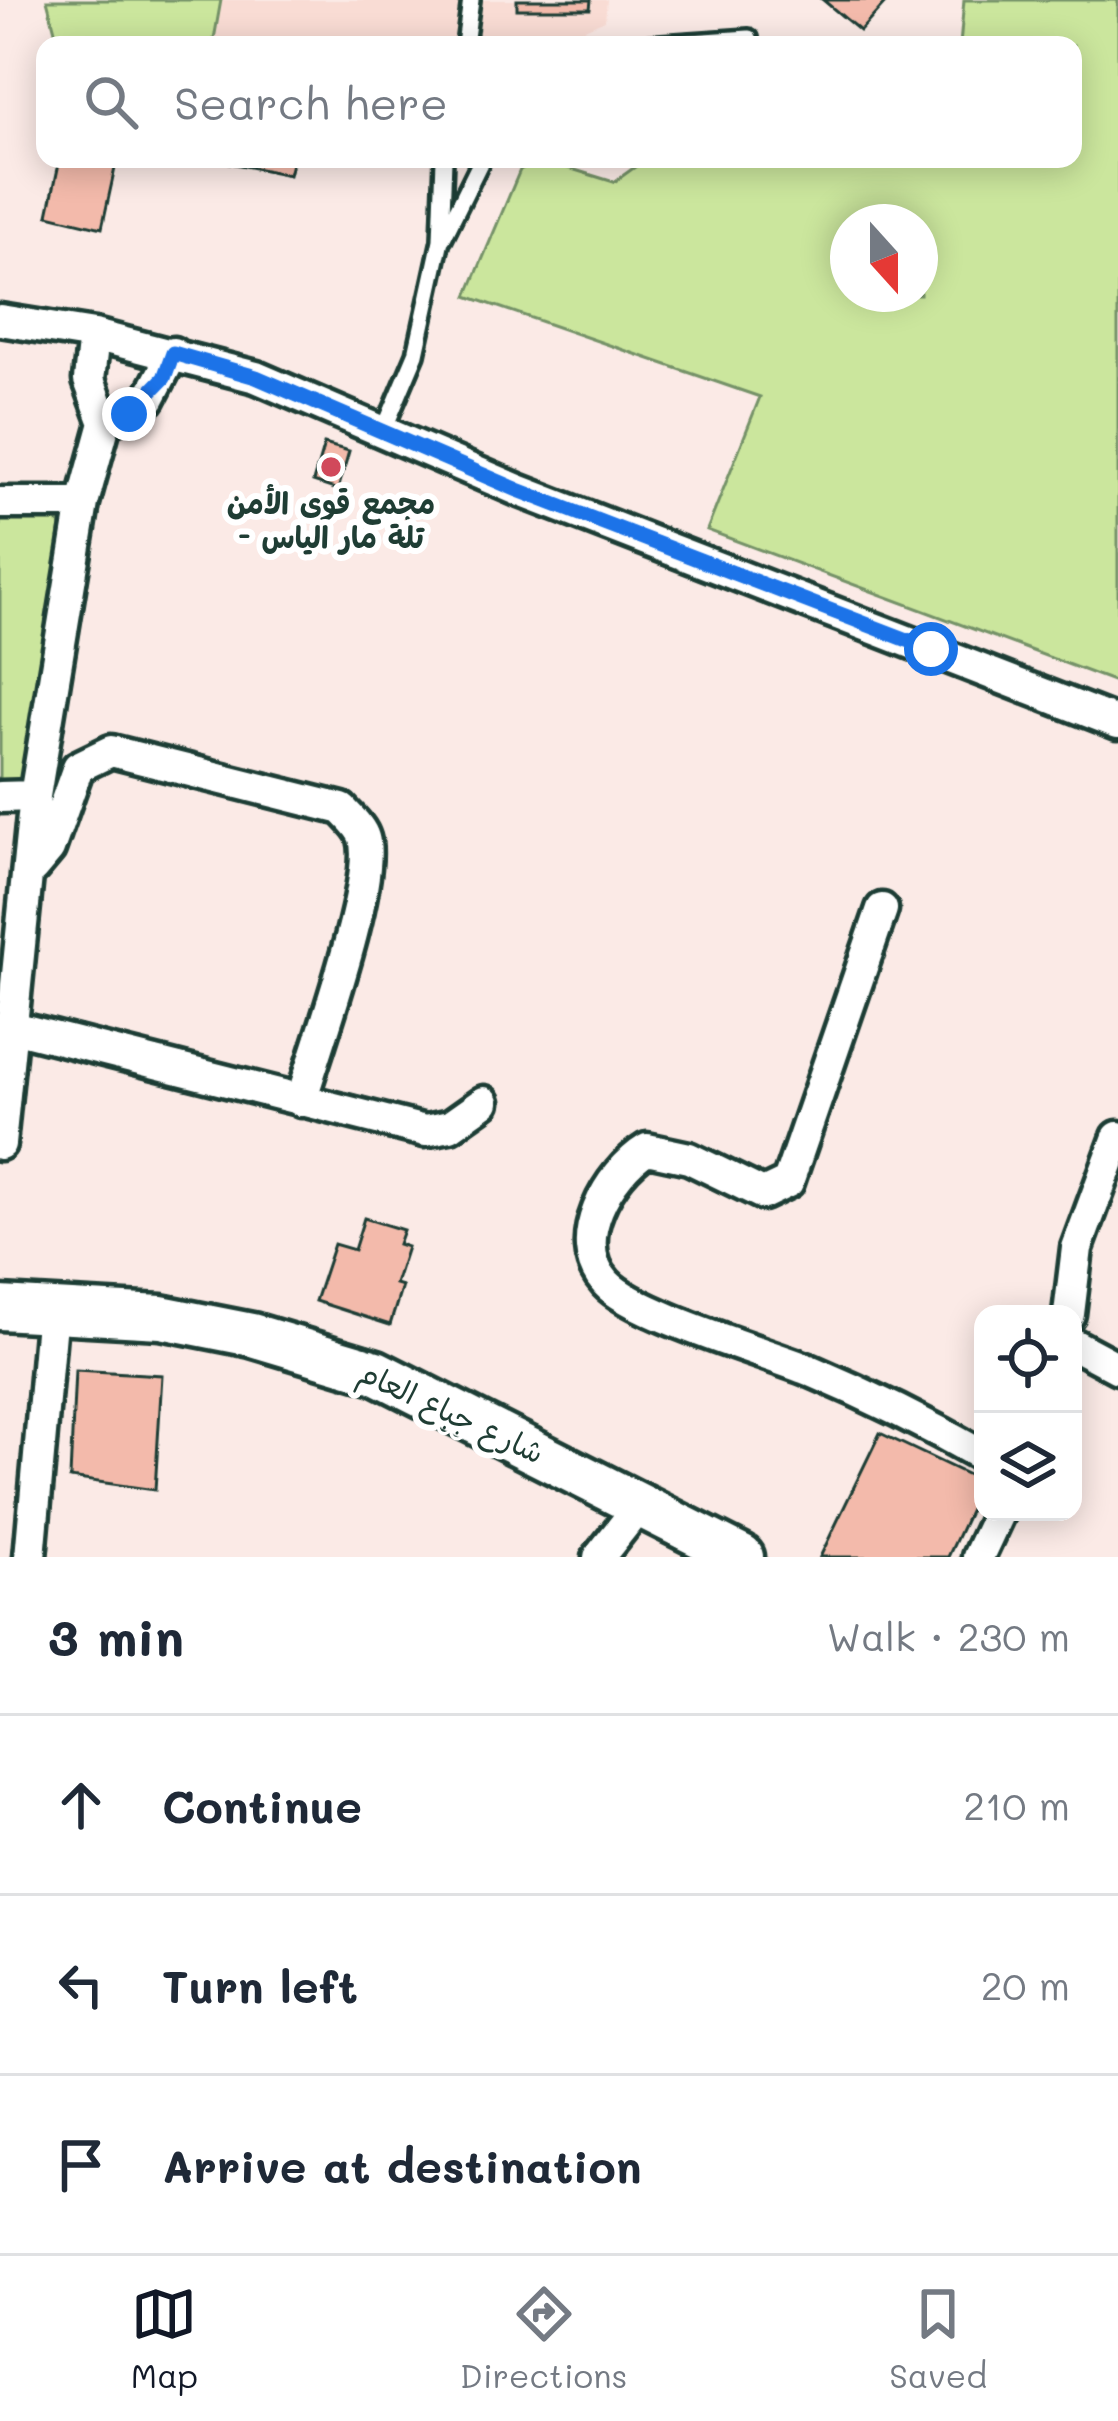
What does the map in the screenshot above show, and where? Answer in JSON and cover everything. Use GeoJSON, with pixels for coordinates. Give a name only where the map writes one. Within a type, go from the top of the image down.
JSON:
{"type":"FeatureCollection","features":[{"type":"Feature","properties":{"kind":"main road","name":"شارع جباع العام"},"geometry":{"type":"LineString","coordinates":[[0,1308],[161,1317],[252,1335],[376,1372],[742,1557]]}},
{"type":"Feature","properties":{"kind":"street"},"geometry":{"type":"LineString","coordinates":[[0,320],[94,335],[256,377],[383,432],[1118,723]]}},
{"type":"Feature","properties":{"kind":"street"},"geometry":{"type":"LineString","coordinates":[[0,1144],[35,796],[82,503],[105,423],[89,380],[94,335]]}},
{"type":"Feature","properties":{"kind":"street"},"geometry":{"type":"LineString","coordinates":[[105,423],[149,398],[173,353]]}},
{"type":"Feature","properties":{"kind":"street"},"geometry":{"type":"LineString","coordinates":[[0,503],[82,503]]}},
{"type":"Feature","properties":{"kind":"street"},"geometry":{"type":"LineString","coordinates":[[30,872],[49,849],[78,766],[112,751],[342,809],[364,837],[365,858],[350,933],[301,1100]]}},
{"type":"Feature","properties":{"kind":"street"},"geometry":{"type":"LineString","coordinates":[[0,797],[35,796]]}},
{"type":"Feature","properties":{"kind":"street"},"geometry":{"type":"LineString","coordinates":[[882,909],[788,1182],[763,1194],[689,1158],[647,1149],[607,1184],[597,1214],[596,1267],[602,1279],[629,1300],[814,1372],[974,1452]]}},
{"type":"Feature","properties":{"kind":"street"},"geometry":{"type":"LineString","coordinates":[[9,1026],[425,1131],[450,1126],[484,1102]]}},
{"type":"Feature","properties":{"kind":"street"},"geometry":{"type":"LineString","coordinates":[[1071,1305],[1077,1248],[1118,1137]]}},
{"type":"Feature","properties":{"kind":"street"},"geometry":{"type":"LineString","coordinates":[[30,1557],[52,1310]]}},
{"type":"Feature","properties":{"kind":"street"},"geometry":{"type":"LineString","coordinates":[[1082,1349],[1118,1368]]}},
{"type":"Feature","properties":{"kind":"street"},"geometry":{"type":"LineString","coordinates":[[599,1557],[640,1505]]}},
{"type":"Feature","properties":{"kind":"street"},"geometry":{"type":"LineString","coordinates":[[978,1557],[995,1521]]}},
{"type":"Feature","properties":{"kind":"lane"},"geometry":{"type":"LineString","coordinates":[[466,36],[471,0]]}},
{"type":"Feature","properties":{"kind":"lane"},"geometry":{"type":"LineString","coordinates":[[383,432],[416,354],[441,240],[444,168]]}},
{"type":"Feature","properties":{"kind":"lane"},"geometry":{"type":"LineString","coordinates":[[441,240],[477,168]]}},
{"type":"Feature","properties":{"kind":"shaded area"},"geometry":{"type":"Polygon","coordinates":[[[221,0],[607,0],[605,20],[569,36],[215,36],[221,0]]]}},
{"type":"Feature","properties":{"kind":"green space"},"geometry":{"type":"Polygon","coordinates":[[[47,0],[221,0],[215,36],[56,36],[47,0]]]}},
{"type":"Feature","properties":{"kind":"green space"},"geometry":{"type":"Polygon","coordinates":[[[964,0],[1118,0],[1118,683],[707,530],[760,397],[467,296],[520,170],[568,168],[614,182],[633,168],[1082,168],[1082,36],[961,36],[964,0]]]}},
{"type":"Feature","properties":{"kind":"green space"},"geometry":{"type":"Polygon","coordinates":[[[0,515],[49,515],[61,525],[30,757],[22,783],[0,793],[0,515]]]}},
{"type":"Feature","properties":{"kind":"building"},"geometry":{"type":"Polygon","coordinates":[[[517,0],[591,0],[590,9],[517,9],[517,0]]]}},
{"type":"Feature","properties":{"kind":"building"},"geometry":{"type":"Polygon","coordinates":[[[823,0],[888,0],[860,31],[823,0]]]}},
{"type":"Feature","properties":{"kind":"building"},"geometry":{"type":"Polygon","coordinates":[[[58,168],[115,168],[102,228],[48,215],[58,168]]]}},
{"type":"Feature","properties":{"kind":"building"},"geometry":{"type":"Polygon","coordinates":[[[255,168],[291,168],[289,175],[255,168]]]}},
{"type":"Feature","properties":{"kind":"building","name":"مجمع قوى الأمن - تلة مار الياس"},"geometry":{"type":"Polygon","coordinates":[[[324,444],[349,451],[338,490],[313,482],[324,444]]]}},
{"type":"Feature","properties":{"kind":"building"},"geometry":{"type":"Polygon","coordinates":[[[364,1218],[403,1230],[398,1244],[407,1247],[395,1284],[402,1286],[390,1325],[315,1301],[334,1244],[354,1250],[364,1218]]]}},
{"type":"Feature","properties":{"kind":"building"},"geometry":{"type":"Polygon","coordinates":[[[75,1370],[162,1375],[155,1490],[70,1478],[75,1370]]]}},
{"type":"Feature","properties":{"kind":"building"},"geometry":{"type":"Polygon","coordinates":[[[880,1433],[974,1478],[974,1501],[948,1557],[820,1557],[880,1433]]]}},
{"type":"Feature","properties":{"kind":"place","name":"مجمع قوى الأمن - تلة مار الياس"},"geometry":{"type":"Point","coordinates":[331,467]}},
{"type":"Feature","properties":{"kind":"route"},"geometry":{"type":"LineString","coordinates":[[129,414],[164,378],[173,353],[256,377],[518,490],[931,649]]}}]}
